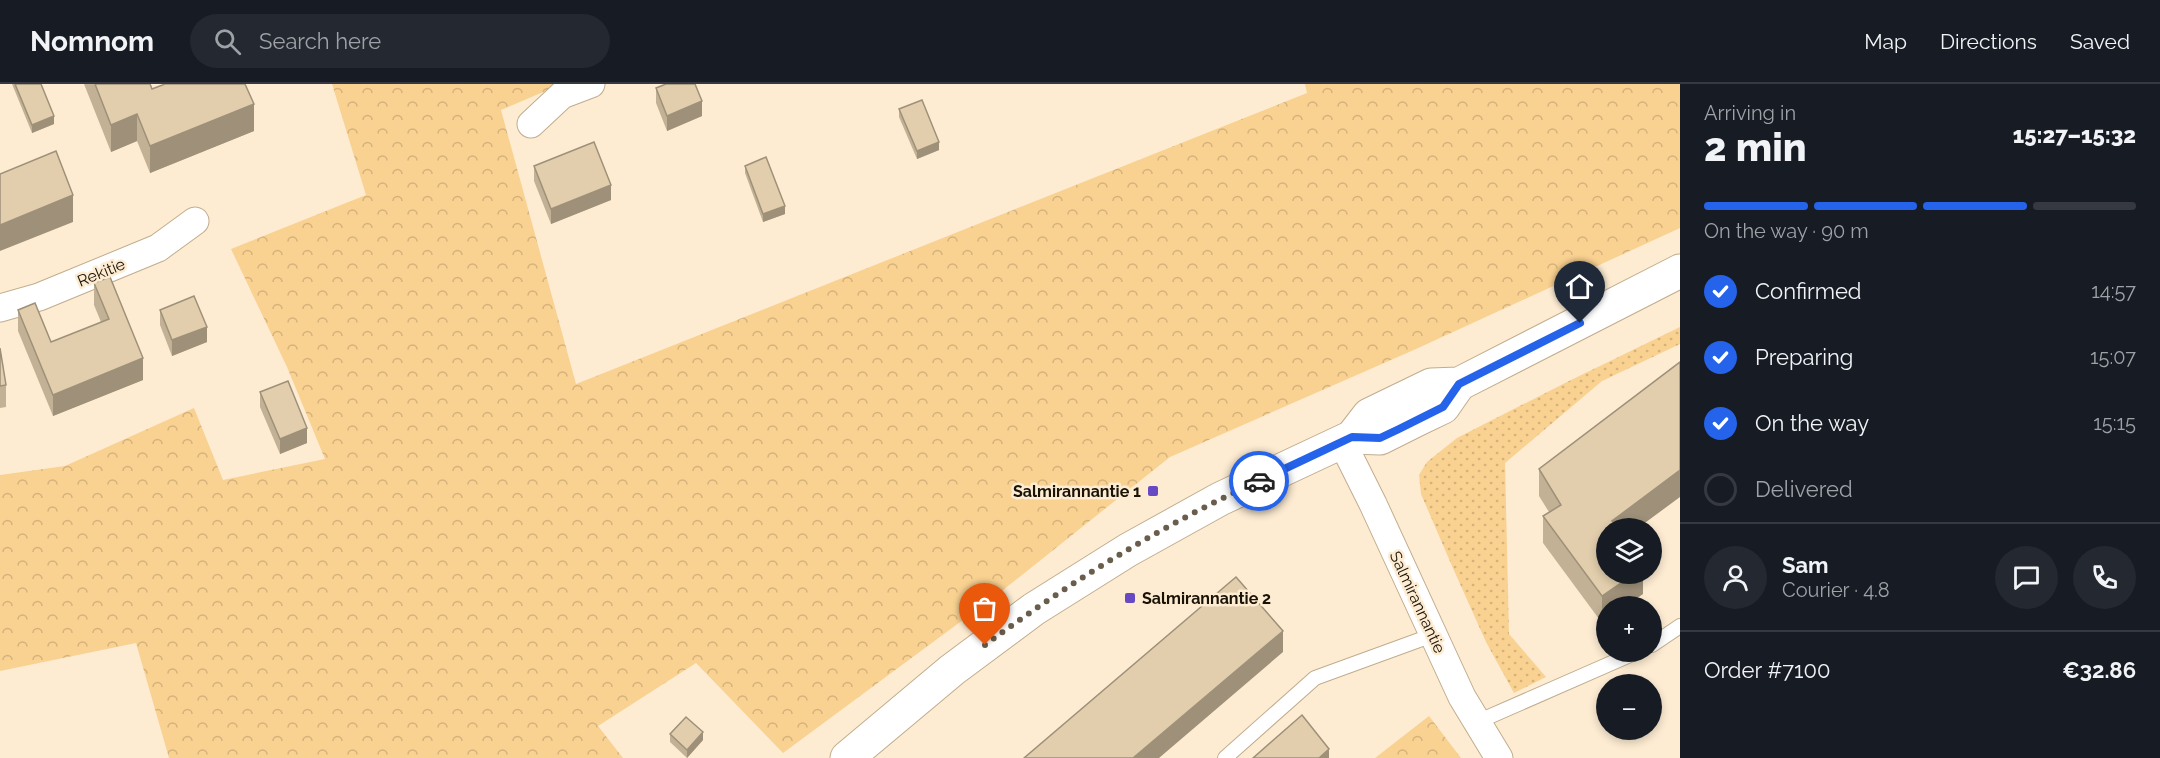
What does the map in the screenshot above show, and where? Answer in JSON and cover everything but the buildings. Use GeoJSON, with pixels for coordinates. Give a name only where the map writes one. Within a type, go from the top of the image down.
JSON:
{"type":"FeatureCollection","features":[{"type":"Feature","properties":{"kind":"main road"},"geometry":{"type":"LineString","coordinates":[[847,758],[952,670],[1034,609],[1128,550],[1220,499],[1347,440],[1369,416],[1431,385],[1459,384],[1680,271]]}},
{"type":"Feature","properties":{"kind":"street"},"geometry":{"type":"LineString","coordinates":[[531,124],[562,95],[591,84]]}},
{"type":"Feature","properties":{"kind":"street","name":"Rekitie"},"geometry":{"type":"LineString","coordinates":[[0,308],[39,297],[158,248],[195,221]]}},
{"type":"Feature","properties":{"kind":"street","name":"Salmirannantie"},"geometry":{"type":"LineString","coordinates":[[1347,440],[1461,697],[1499,758]]}},
{"type":"Feature","properties":{"kind":"lane"},"geometry":{"type":"LineString","coordinates":[[1662,638],[1680,626]]}},
{"type":"Feature","properties":{"kind":"lane"},"geometry":{"type":"LineString","coordinates":[[1225,758],[1316,678],[1433,635]]}},
{"type":"Feature","properties":{"kind":"lane"},"geometry":{"type":"LineString","coordinates":[[1477,722],[1614,662]]}},
{"type":"Feature","properties":{"kind":"green space"},"geometry":{"type":"Polygon","coordinates":[[[332,84],[562,84],[501,110],[576,384],[1307,93],[1305,84],[1680,84],[1680,228],[1416,349],[1170,457],[998,594],[783,753],[696,663],[598,726],[623,758],[169,758],[136,643],[0,671],[0,475],[65,466],[194,408],[223,480],[325,459],[287,367],[231,249],[366,195],[332,84]]]}},
{"type":"Feature","properties":{"kind":"green space"},"geometry":{"type":"Polygon","coordinates":[[[1680,327],[1680,344],[1602,381],[1505,463],[1509,634],[1546,677],[1514,693],[1486,642],[1452,566],[1421,494],[1419,475],[1427,462],[1457,438],[1680,327]]]}},
{"type":"Feature","properties":{"kind":"green space"},"geometry":{"type":"Polygon","coordinates":[[[1429,716],[1461,758],[1375,758],[1429,716]]]}},
{"type":"Feature","properties":{"kind":"way so far"},"geometry":{"type":"LineString","coordinates":[[985,645],[1034,609],[1128,550],[1220,499],[1259,481]]}},
{"type":"Feature","properties":{"kind":"place","name":"Salmirannantie 1"},"geometry":{"type":"Point","coordinates":[1153,491]}},
{"type":"Feature","properties":{"kind":"place","name":"Salmirannantie 2"},"geometry":{"type":"Point","coordinates":[1130,598]}},
{"type":"Feature","properties":{"kind":"route"},"geometry":{"type":"LineString","coordinates":[[1259,481],[1352,437],[1380,438],[1399,429],[1443,407],[1459,384],[1580,323]]}}]}
